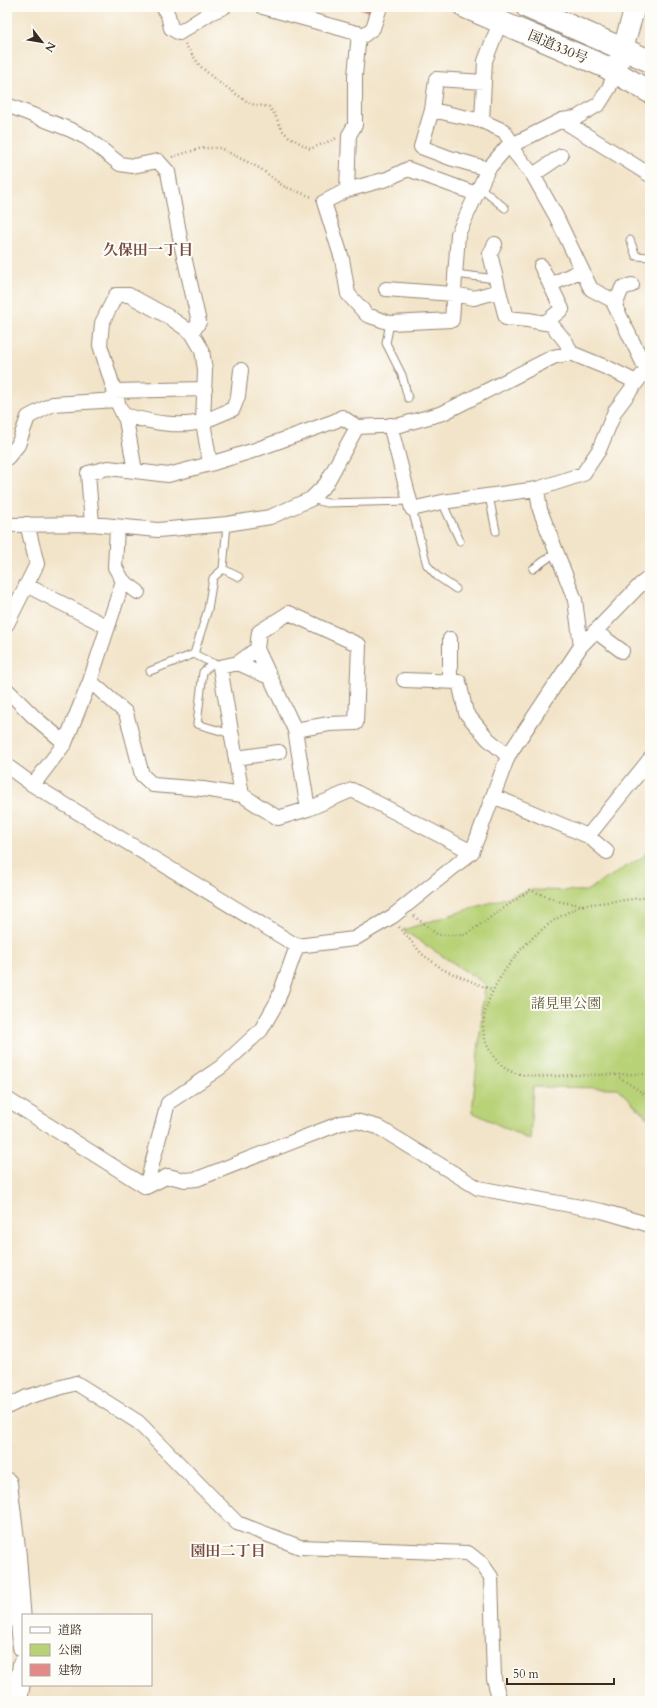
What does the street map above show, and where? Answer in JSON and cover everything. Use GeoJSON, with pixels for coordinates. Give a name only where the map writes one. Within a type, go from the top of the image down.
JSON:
{"type":"FeatureCollection","features":[{"type":"Feature","properties":{"kind":"highway","name":"国道330号"},"geometry":{"type":"LineString","coordinates":[[465,7],[616,72],[650,92]]}},
{"type":"Feature","properties":{"kind":"highway","name":"国道330号"},"geometry":{"type":"LineString","coordinates":[[527,7],[624,48],[650,61]]}},
{"type":"Feature","properties":{"kind":"street"},"geometry":{"type":"LineString","coordinates":[[163,7],[168,15],[171,28],[178,33],[210,13],[224,7]]}},
{"type":"Feature","properties":{"kind":"street"},"geometry":{"type":"LineString","coordinates":[[263,7],[364,35],[373,28],[380,7]]}},
{"type":"Feature","properties":{"kind":"street"},"geometry":{"type":"LineString","coordinates":[[478,190],[408,169],[387,179],[347,190],[324,202],[342,259],[348,294],[367,315],[390,324],[452,320],[458,234],[488,169],[506,148],[562,120],[576,118],[599,104],[609,88],[616,72],[635,7]]}},
{"type":"Feature","properties":{"kind":"street"},"geometry":{"type":"LineString","coordinates":[[482,121],[485,61],[500,22]]}},
{"type":"Feature","properties":{"kind":"street"},"geometry":{"type":"LineString","coordinates":[[347,190],[349,135],[355,125],[355,76],[359,33]]}},
{"type":"Feature","properties":{"kind":"street"},"geometry":{"type":"LineString","coordinates":[[484,82],[436,79],[432,110],[421,147],[450,158],[488,169]]}},
{"type":"Feature","properties":{"kind":"street"},"geometry":{"type":"LineString","coordinates":[[7,106],[71,130],[87,138],[120,164],[132,166],[158,161],[168,172],[181,242],[199,322],[192,333]]}},
{"type":"Feature","properties":{"kind":"street"},"geometry":{"type":"LineString","coordinates":[[390,425],[411,505],[537,489],[582,474],[599,450],[615,411],[636,382],[648,369],[612,300],[591,289],[556,216],[532,175],[515,153],[513,145],[504,131],[482,121],[432,110]]}},
{"type":"Feature","properties":{"kind":"street"},"geometry":{"type":"LineString","coordinates":[[562,120],[650,175]]}},
{"type":"Feature","properties":{"kind":"street"},"geometry":{"type":"LineString","coordinates":[[532,175],[561,156]]}},
{"type":"Feature","properties":{"kind":"street"},"geometry":{"type":"LineString","coordinates":[[495,244],[490,254],[506,318],[551,324],[566,342],[571,353]]}},
{"type":"Feature","properties":{"kind":"street"},"geometry":{"type":"LineString","coordinates":[[541,266],[562,309],[545,323]]}},
{"type":"Feature","properties":{"kind":"street"},"geometry":{"type":"LineString","coordinates":[[550,284],[582,270]]}},
{"type":"Feature","properties":{"kind":"street"},"geometry":{"type":"LineString","coordinates":[[386,289],[453,294],[474,298],[497,285]]}},
{"type":"Feature","properties":{"kind":"street"},"geometry":{"type":"LineString","coordinates":[[614,306],[622,288],[632,285]]}},
{"type":"Feature","properties":{"kind":"street"},"geometry":{"type":"LineString","coordinates":[[135,471],[126,420],[115,395],[100,345],[102,323],[116,295],[129,295],[169,317],[192,333],[202,350],[205,370],[203,422],[210,464]]}},
{"type":"Feature","properties":{"kind":"street"},"geometry":{"type":"LineString","coordinates":[[92,524],[88,473],[108,468],[168,475],[252,451],[335,421],[342,417],[357,427],[400,425],[443,413],[553,357],[571,353],[610,369],[636,382]]}},
{"type":"Feature","properties":{"kind":"street"},"geometry":{"type":"LineString","coordinates":[[123,415],[155,422],[186,424],[203,422],[233,409],[238,396],[240,370]]}},
{"type":"Feature","properties":{"kind":"street"},"geometry":{"type":"LineString","coordinates":[[7,458],[18,445],[28,417],[54,404],[115,395],[205,389]]}},
{"type":"Feature","properties":{"kind":"street"},"geometry":{"type":"LineString","coordinates":[[7,525],[92,524],[158,530],[227,524],[270,517],[311,499],[326,484],[357,427]]}},
{"type":"Feature","properties":{"kind":"street"},"geometry":{"type":"LineString","coordinates":[[537,489],[540,510],[555,553],[575,600],[581,646]]}},
{"type":"Feature","properties":{"kind":"street"},"geometry":{"type":"LineString","coordinates":[[7,624],[37,564],[27,524]]}},
{"type":"Feature","properties":{"kind":"street"},"geometry":{"type":"LineString","coordinates":[[117,527],[115,567],[123,581],[138,592]]}},
{"type":"Feature","properties":{"kind":"street"},"geometry":{"type":"LineString","coordinates":[[7,766],[33,784],[297,946],[354,939],[406,910],[472,852],[508,756],[581,646],[640,585],[650,577]]}},
{"type":"Feature","properties":{"kind":"street"},"geometry":{"type":"LineString","coordinates":[[33,784],[65,743],[90,681],[123,581]]}},
{"type":"Feature","properties":{"kind":"street"},"geometry":{"type":"LineString","coordinates":[[26,585],[108,627]]}},
{"type":"Feature","properties":{"kind":"street"},"geometry":{"type":"LineString","coordinates":[[295,730],[329,724],[356,723],[360,646],[289,613],[259,632],[258,648],[295,730],[308,810]]}},
{"type":"Feature","properties":{"kind":"street"},"geometry":{"type":"LineString","coordinates":[[595,631],[622,651]]}},
{"type":"Feature","properties":{"kind":"street"},"geometry":{"type":"LineString","coordinates":[[450,639],[450,681]]}},
{"type":"Feature","properties":{"kind":"street"},"geometry":{"type":"LineString","coordinates":[[238,663],[258,648]]}},
{"type":"Feature","properties":{"kind":"street"},"geometry":{"type":"LineString","coordinates":[[242,795],[236,758],[216,665],[238,663],[271,678]]}},
{"type":"Feature","properties":{"kind":"street"},"geometry":{"type":"LineString","coordinates":[[404,680],[459,682],[466,713],[488,739],[508,756]]}},
{"type":"Feature","properties":{"kind":"street"},"geometry":{"type":"LineString","coordinates":[[90,681],[126,713],[142,775],[153,785],[203,789],[242,795],[278,818],[308,810],[352,790],[472,852]]}},
{"type":"Feature","properties":{"kind":"street"},"geometry":{"type":"LineString","coordinates":[[7,690],[34,717],[65,743]]}},
{"type":"Feature","properties":{"kind":"street"},"geometry":{"type":"LineString","coordinates":[[236,758],[279,752]]}},
{"type":"Feature","properties":{"kind":"street"},"geometry":{"type":"LineString","coordinates":[[588,836],[650,759]]}},
{"type":"Feature","properties":{"kind":"street"},"geometry":{"type":"LineString","coordinates":[[493,796],[588,836],[607,852]]}},
{"type":"Feature","properties":{"kind":"street"},"geometry":{"type":"LineString","coordinates":[[146,1187],[168,1103],[221,1067],[261,1030],[277,1002],[297,946]]}},
{"type":"Feature","properties":{"kind":"street"},"geometry":{"type":"LineString","coordinates":[[7,1099],[146,1187]]}},
{"type":"Feature","properties":{"kind":"street"},"geometry":{"type":"LineString","coordinates":[[146,1187],[168,1176],[184,1180],[197,1179],[340,1123],[356,1121],[378,1127],[478,1188],[602,1211],[650,1225]]}},
{"type":"Feature","properties":{"kind":"street"},"geometry":{"type":"LineString","coordinates":[[7,1407],[27,1398],[76,1383],[138,1422],[237,1523],[300,1547],[468,1553],[482,1564],[491,1577],[494,1679],[500,1701]]}},
{"type":"Feature","properties":{"kind":"street"},"geometry":{"type":"LineString","coordinates":[[7,1483],[12,1555],[22,1639]]}},
{"type":"Feature","properties":{"kind":"street"},"geometry":{"type":"LineString","coordinates":[[17,1701],[22,1670]]}},
{"type":"Feature","properties":{"kind":"lane"},"geometry":{"type":"LineString","coordinates":[[478,190],[505,208]]}},
{"type":"Feature","properties":{"kind":"lane"},"geometry":{"type":"LineString","coordinates":[[630,240],[636,256],[650,257]]}},
{"type":"Feature","properties":{"kind":"lane"},"geometry":{"type":"LineString","coordinates":[[455,274],[497,285]]}},
{"type":"Feature","properties":{"kind":"lane"},"geometry":{"type":"LineString","coordinates":[[390,324],[386,343],[402,375],[408,398]]}},
{"type":"Feature","properties":{"kind":"lane"},"geometry":{"type":"LineString","coordinates":[[489,496],[496,531]]}},
{"type":"Feature","properties":{"kind":"lane"},"geometry":{"type":"LineString","coordinates":[[311,499],[327,503],[411,505],[427,565],[437,576],[456,589]]}},
{"type":"Feature","properties":{"kind":"lane"},"geometry":{"type":"LineString","coordinates":[[442,502],[460,541]]}},
{"type":"Feature","properties":{"kind":"lane"},"geometry":{"type":"LineString","coordinates":[[194,654],[208,609],[213,578],[223,569],[227,524]]}},
{"type":"Feature","properties":{"kind":"lane"},"geometry":{"type":"LineString","coordinates":[[533,569],[555,553]]}},
{"type":"Feature","properties":{"kind":"lane"},"geometry":{"type":"LineString","coordinates":[[223,569],[238,577]]}},
{"type":"Feature","properties":{"kind":"lane"},"geometry":{"type":"LineString","coordinates":[[150,671],[194,654],[216,665]]}},
{"type":"Feature","properties":{"kind":"lane"},"geometry":{"type":"LineString","coordinates":[[216,665],[203,672],[197,724],[231,734]]}},
{"type":"Feature","properties":{"kind":"path"},"geometry":{"type":"LineString","coordinates":[[178,33],[189,52],[200,66],[217,81],[251,104],[269,107],[275,115],[282,130],[288,136],[304,146],[310,149],[330,139],[349,135]]}},
{"type":"Feature","properties":{"kind":"path"},"geometry":{"type":"LineString","coordinates":[[158,161],[202,148],[220,148],[261,169],[283,186],[324,202]]}},
{"type":"Feature","properties":{"kind":"path"},"geometry":{"type":"LineString","coordinates":[[492,990],[444,970],[422,954],[398,928],[406,910],[438,935],[465,935],[530,890],[561,902],[583,905],[650,897]]}},
{"type":"Feature","properties":{"kind":"path"},"geometry":{"type":"LineString","coordinates":[[583,905],[543,928],[518,952],[492,990],[484,1018],[484,1038],[494,1058],[510,1071],[535,1076],[650,1074]]}},
{"type":"Feature","properties":{"kind":"path"},"geometry":{"type":"LineString","coordinates":[[616,1074],[650,1098]]}},
{"type":"Feature","properties":{"kind":"green space","name":"諸見里公園"},"geometry":{"type":"Polygon","coordinates":[[[650,847],[650,1120],[617,1088],[533,1087],[530,1140],[472,1112],[485,984],[403,930],[530,890],[586,891],[644,856],[650,847]]]}},
{"type":"Feature","properties":{"kind":"building"},"geometry":{"type":"Polygon","coordinates":[[[356,7],[373,7],[370,13],[356,7]]]}},
{"type":"Feature","properties":{"kind":"district","name":"久保田一丁目"},"geometry":{"type":"Point","coordinates":[148,250]}},
{"type":"Feature","properties":{"kind":"district","name":"園田二丁目"},"geometry":{"type":"Point","coordinates":[228,1551]}}]}
